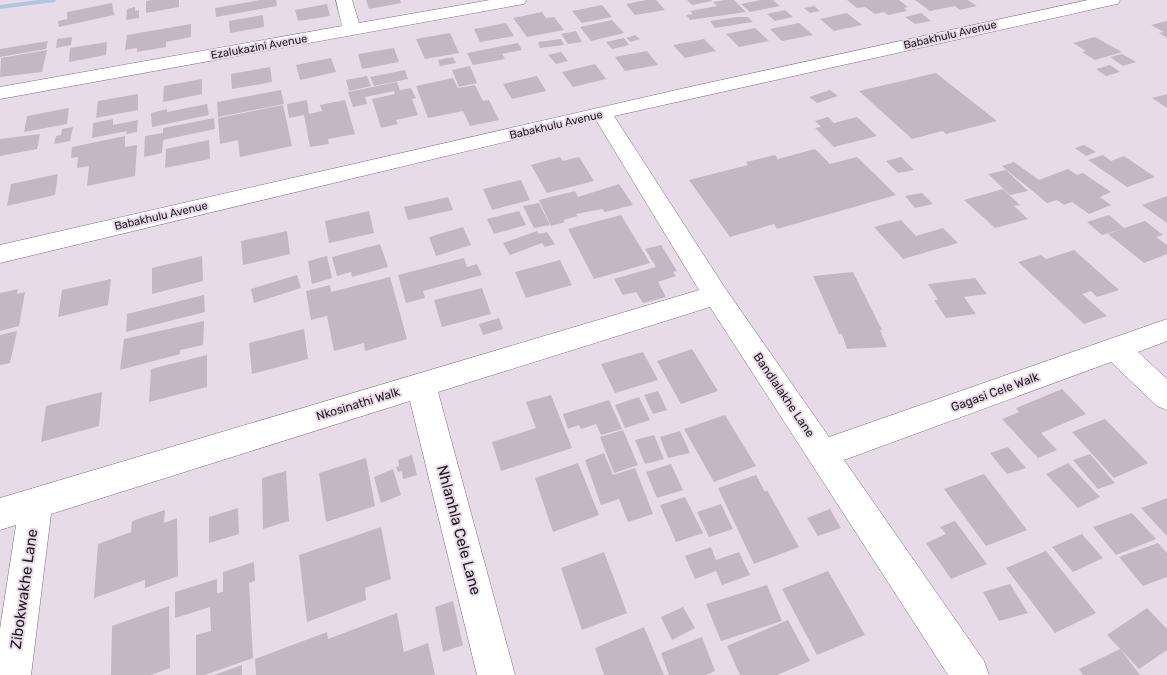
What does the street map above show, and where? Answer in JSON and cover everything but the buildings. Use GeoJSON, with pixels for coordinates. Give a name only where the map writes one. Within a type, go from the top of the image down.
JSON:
{"type":"FeatureCollection","features":[{"type":"Feature","properties":{"kind":"street"},"geometry":{"type":"LineString","coordinates":[[344,0],[352,30]]}},
{"type":"Feature","properties":{"kind":"street","name":"Ezalukazini Avenue"},"geometry":{"type":"LineString","coordinates":[[0,93],[518,0]]}},
{"type":"Feature","properties":{"kind":"street","name":"Babakhulu Avenue"},"geometry":{"type":"LineString","coordinates":[[0,254],[978,28],[1112,0]]}},
{"type":"Feature","properties":{"kind":"street","name":"Bandlalakhe Lane"},"geometry":{"type":"LineString","coordinates":[[602,114],[716,295],[824,453],[970,675]]}},
{"type":"Feature","properties":{"kind":"street","name":"Nkosinathi Walk"},"geometry":{"type":"LineString","coordinates":[[0,514],[716,295]]}},
{"type":"Feature","properties":{"kind":"street","name":"Gagasi Cele Walk"},"geometry":{"type":"LineString","coordinates":[[824,453],[1167,330]]}},
{"type":"Feature","properties":{"kind":"street"},"geometry":{"type":"LineString","coordinates":[[1116,349],[1167,397]]}},
{"type":"Feature","properties":{"kind":"street","name":"Nhlanhla Cele Lane"},"geometry":{"type":"LineString","coordinates":[[421,384],[496,675]]}},
{"type":"Feature","properties":{"kind":"street","name":"Zibokwakhe Lane"},"geometry":{"type":"LineString","coordinates":[[12,675],[36,503]]}},
{"type":"Feature","properties":{"kind":"waterway"},"geometry":{"type":"LineString","coordinates":[[0,7],[54,0]]}}]}
